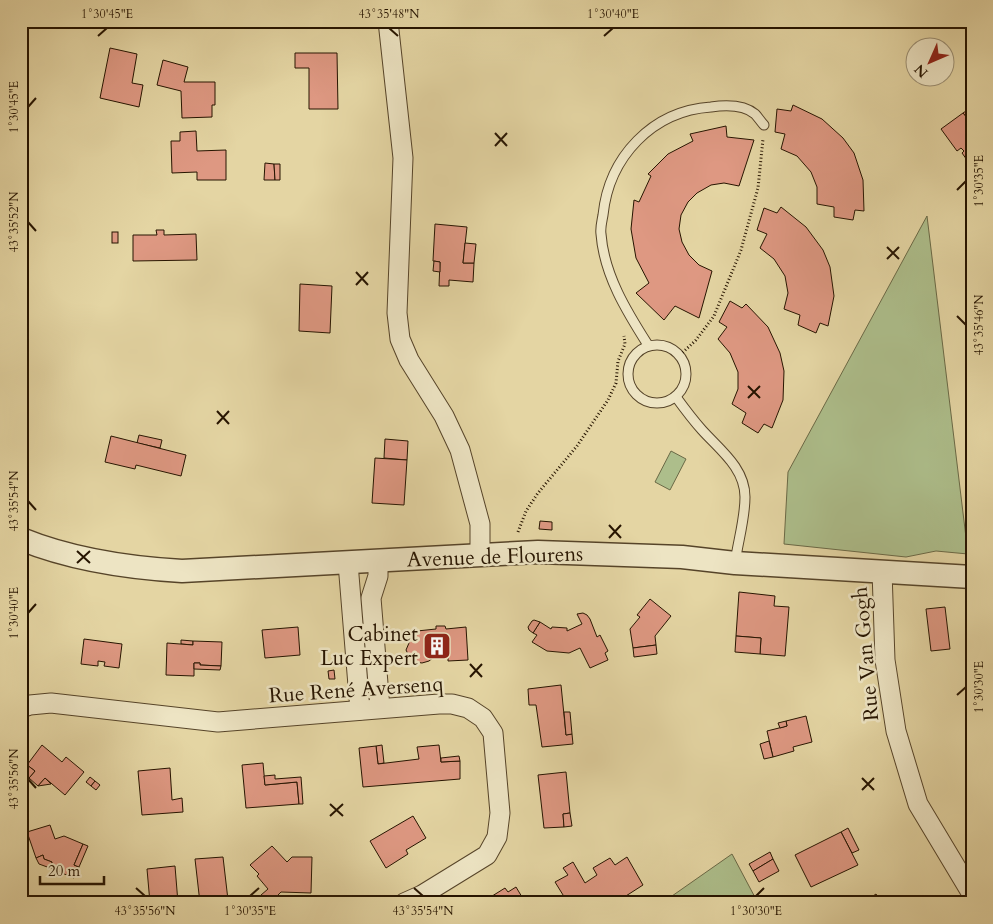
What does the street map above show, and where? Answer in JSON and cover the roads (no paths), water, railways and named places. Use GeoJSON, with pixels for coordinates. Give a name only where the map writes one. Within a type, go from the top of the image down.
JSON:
{"type":"FeatureCollection","features":[{"type":"Feature","properties":{"kind":"street"},"geometry":{"type":"LineString","coordinates":[[388,21],[402,158],[398,313],[400,339],[409,360],[444,416],[460,450],[480,524],[480,554]]}},
{"type":"Feature","properties":{"kind":"street","name":"Avenue de Flourens"},"geometry":{"type":"LineString","coordinates":[[21,539],[104,562],[151,569],[182,571],[516,552],[682,557],[735,563],[972,577]]}},
{"type":"Feature","properties":{"kind":"street"},"geometry":{"type":"LineString","coordinates":[[378,561],[378,576],[371,598],[380,708]]}},
{"type":"Feature","properties":{"kind":"street"},"geometry":{"type":"LineString","coordinates":[[348,563],[360,710]]}},
{"type":"Feature","properties":{"kind":"street","name":"Rue Van Gogh"},"geometry":{"type":"LineString","coordinates":[[882,571],[885,660],[896,731],[918,804],[972,894]]}},
{"type":"Feature","properties":{"kind":"street","name":"Rue René Aversenq"},"geometry":{"type":"LineString","coordinates":[[21,708],[30,704],[50,703],[218,722],[380,708],[452,704],[468,708],[483,718],[493,733],[500,813],[497,836],[487,855],[422,895],[404,903]]}},
{"type":"Feature","properties":{"kind":"lane"},"geometry":{"type":"LineString","coordinates":[[648,345],[625,309],[607,266],[601,234],[604,199],[614,172],[629,149],[651,128],[674,115],[699,108],[732,105],[754,113],[764,125]]}},
{"type":"Feature","properties":{"kind":"lane"},"geometry":{"type":"LineString","coordinates":[[660,344],[671,347],[680,355],[685,365],[687,377],[683,388],[676,397],[666,402],[654,403],[643,400],[634,392],[628,382],[627,371],[631,360],[638,350],[648,345],[660,344]]}},
{"type":"Feature","properties":{"kind":"lane"},"geometry":{"type":"LineString","coordinates":[[676,397],[703,432],[734,464],[742,479],[745,496],[743,520],[735,563]]}},
{"type":"Feature","properties":{"kind":"place","name":"Cabinet Luc Expert"},"geometry":{"type":"Point","coordinates":[437,646]}}]}
